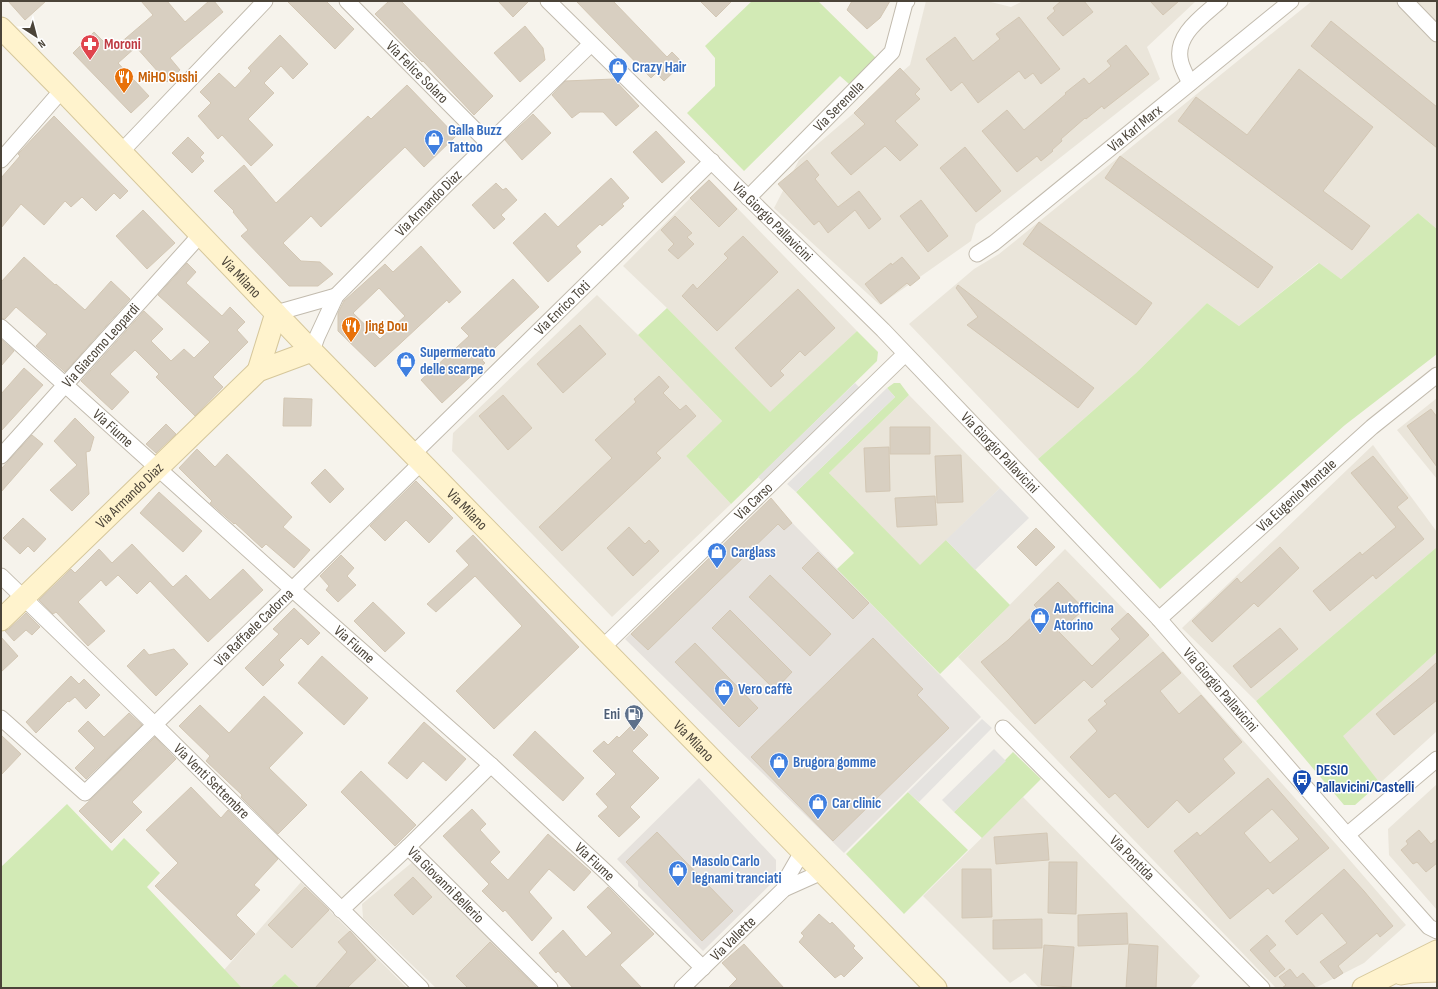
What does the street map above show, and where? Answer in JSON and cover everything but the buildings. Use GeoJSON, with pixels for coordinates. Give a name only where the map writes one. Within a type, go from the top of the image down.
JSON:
{"type":"FeatureCollection","features":[{"type":"Feature","properties":{"kind":"main road","name":"Via Milano"},"geometry":{"type":"LineString","coordinates":[[1,28],[312,351],[936,988]]}},
{"type":"Feature","properties":{"kind":"main road","name":"Via Armando Diaz"},"geometry":{"type":"LineString","coordinates":[[258,371],[276,313]]}},
{"type":"Feature","properties":{"kind":"main road","name":"Via Armando Diaz"},"geometry":{"type":"LineString","coordinates":[[1,620],[258,371],[312,351]]}},
{"type":"Feature","properties":{"kind":"main road"},"geometry":{"type":"LineString","coordinates":[[1363,988],[1437,951]]}},
{"type":"Feature","properties":{"kind":"main road"},"geometry":{"type":"LineString","coordinates":[[1382,978],[1413,972],[1437,971]]}},
{"type":"Feature","properties":{"kind":"street"},"geometry":{"type":"LineString","coordinates":[[121,152],[265,1]]}},
{"type":"Feature","properties":{"kind":"street","name":"Via Felice Solaro"},"geometry":{"type":"LineString","coordinates":[[347,1],[488,144]]}},
{"type":"Feature","properties":{"kind":"street","name":"Via Giorgio Pallavicini"},"geometry":{"type":"LineString","coordinates":[[548,1],[883,330],[1159,619],[1347,835],[1433,929],[1437,945]]}},
{"type":"Feature","properties":{"kind":"street","name":"Via Serenella"},"geometry":{"type":"LineString","coordinates":[[748,198],[892,52],[905,3],[907,1]]}},
{"type":"Feature","properties":{"kind":"street"},"geometry":{"type":"LineString","coordinates":[[1190,83],[1181,63],[1180,46],[1191,26],[1220,1]]}},
{"type":"Feature","properties":{"kind":"street","name":"Via Karl Marx"},"geometry":{"type":"LineString","coordinates":[[977,254],[994,243],[1291,1]]}},
{"type":"Feature","properties":{"kind":"street"},"geometry":{"type":"LineString","coordinates":[[1405,1],[1437,34]]}},
{"type":"Feature","properties":{"kind":"street","name":"Via Armando Diaz"},"geometry":{"type":"LineString","coordinates":[[312,351],[316,337],[336,296],[488,144],[591,44]]}},
{"type":"Feature","properties":{"kind":"street"},"geometry":{"type":"LineString","coordinates":[[1,160],[62,90]]}},
{"type":"Feature","properties":{"kind":"street","name":"Via Enrico Toti"},"geometry":{"type":"LineString","coordinates":[[418,458],[712,161]]}},
{"type":"Feature","properties":{"kind":"street","name":"Via Giacomo Leopardi"},"geometry":{"type":"LineString","coordinates":[[1,456],[201,234]]}},
{"type":"Feature","properties":{"kind":"street","name":"Via Armando Diaz"},"geometry":{"type":"LineString","coordinates":[[276,313],[336,296]]}},
{"type":"Feature","properties":{"kind":"street","name":"Via Fiume"},"geometry":{"type":"LineString","coordinates":[[1,327],[293,590],[492,765],[607,872],[703,968]]}},
{"type":"Feature","properties":{"kind":"street","name":"Via Carso"},"geometry":{"type":"LineString","coordinates":[[602,648],[905,354]]}},
{"type":"Feature","properties":{"kind":"street","name":"Via Eugenio Montale"},"geometry":{"type":"LineString","coordinates":[[1159,619],[1372,427],[1437,375]]}},
{"type":"Feature","properties":{"kind":"street","name":"Via Raffaele Cadorna"},"geometry":{"type":"LineString","coordinates":[[1,718],[85,793],[293,590],[418,458]]}},
{"type":"Feature","properties":{"kind":"street","name":"Via Venti Settembre"},"geometry":{"type":"LineString","coordinates":[[1,576],[154,724],[421,988]]}},
{"type":"Feature","properties":{"kind":"street","name":"Via Pontida"},"geometry":{"type":"LineString","coordinates":[[1002,728],[1262,988]]}},
{"type":"Feature","properties":{"kind":"street"},"geometry":{"type":"LineString","coordinates":[[1347,835],[1437,759]]}},
{"type":"Feature","properties":{"kind":"street","name":"Via Giovanni Bellerio"},"geometry":{"type":"LineString","coordinates":[[492,765],[408,847],[550,988]]}},
{"type":"Feature","properties":{"kind":"street"},"geometry":{"type":"LineString","coordinates":[[341,910],[408,847]]}},
{"type":"Feature","properties":{"kind":"street","name":"Via Vallette"},"geometry":{"type":"LineString","coordinates":[[784,889],[787,878],[802,852]]}},
{"type":"Feature","properties":{"kind":"street","name":"Via Vallette"},"geometry":{"type":"LineString","coordinates":[[682,988],[784,889],[822,872]]}},
{"type":"Feature","properties":{"kind":"shaded area"},"geometry":{"type":"Polygon","coordinates":[[[926,1],[987,1],[1011,7],[1023,1],[1196,1],[1147,47],[1160,79],[976,224],[971,241],[880,305],[774,208],[799,160],[910,65],[926,1]]]}},
{"type":"Feature","properties":{"kind":"shaded area"},"geometry":{"type":"Polygon","coordinates":[[[1312,1],[1437,1],[1437,229],[1418,213],[1341,279],[1318,263],[1239,326],[1207,303],[1136,373],[1038,459],[909,324],[974,269],[999,254],[1312,1]]]}},
{"type":"Feature","properties":{"kind":"shaded area"},"geometry":{"type":"Polygon","coordinates":[[[709,179],[857,331],[770,413],[667,308],[623,266],[709,179]]]}},
{"type":"Feature","properties":{"kind":"shaded area"},"geometry":{"type":"Polygon","coordinates":[[[597,295],[722,421],[686,456],[731,504],[612,617],[452,451],[453,433],[597,295]]]}},
{"type":"Feature","properties":{"kind":"shaded area"},"geometry":{"type":"Polygon","coordinates":[[[855,383],[861,389],[764,483],[758,477],[855,383]]]}},
{"type":"Feature","properties":{"kind":"shaded area"},"geometry":{"type":"Polygon","coordinates":[[[887,388],[895,397],[796,492],[787,484],[887,388]]]}},
{"type":"Feature","properties":{"kind":"shaded area"},"geometry":{"type":"Polygon","coordinates":[[[909,395],[1000,488],[920,566],[829,473],[909,395]]]}},
{"type":"Feature","properties":{"kind":"shaded area"},"geometry":{"type":"Polygon","coordinates":[[[1437,398],[1437,479],[1397,430],[1437,398]]]}},
{"type":"Feature","properties":{"kind":"shaded area"},"geometry":{"type":"Polygon","coordinates":[[[1373,445],[1437,532],[1437,547],[1256,701],[1182,628],[1373,445]]]}},
{"type":"Feature","properties":{"kind":"shaded area"},"geometry":{"type":"Polygon","coordinates":[[[1000,488],[1029,518],[975,570],[946,540],[1000,488]]]}},
{"type":"Feature","properties":{"kind":"shaded area"},"geometry":{"type":"Polygon","coordinates":[[[771,501],[981,717],[844,853],[625,639],[771,501]]]}},
{"type":"Feature","properties":{"kind":"shaded area"},"geometry":{"type":"Polygon","coordinates":[[[1065,549],[1148,634],[1335,843],[1406,925],[1364,963],[1315,988],[1276,988],[958,657],[1065,549]]]}},
{"type":"Feature","properties":{"kind":"shaded area"},"geometry":{"type":"Polygon","coordinates":[[[1437,652],[1437,731],[1380,783],[1342,736],[1437,652]]]}},
{"type":"Feature","properties":{"kind":"shaded area"},"geometry":{"type":"Polygon","coordinates":[[[982,719],[992,728],[919,802],[908,792],[982,719]]]}},
{"type":"Feature","properties":{"kind":"shaded area"},"geometry":{"type":"Polygon","coordinates":[[[994,749],[1006,761],[954,812],[942,800],[994,749]]]}},
{"type":"Feature","properties":{"kind":"shaded area"},"geometry":{"type":"Polygon","coordinates":[[[699,778],[776,860],[776,879],[703,951],[638,886],[638,881],[617,859],[699,778]]]}},
{"type":"Feature","properties":{"kind":"shaded area"},"geometry":{"type":"Polygon","coordinates":[[[1437,784],[1437,910],[1389,855],[1388,829],[1437,784]]]}},
{"type":"Feature","properties":{"kind":"shaded area"},"geometry":{"type":"Polygon","coordinates":[[[1023,797],[1200,976],[1190,988],[1039,988],[1025,973],[1010,983],[923,896],[1023,797]]]}},
{"type":"Feature","properties":{"kind":"shaded area"},"geometry":{"type":"Polygon","coordinates":[[[415,860],[541,988],[436,988],[363,918],[362,904],[415,860]]]}},
{"type":"Feature","properties":{"kind":"shaded area"},"geometry":{"type":"Polygon","coordinates":[[[301,882],[407,988],[300,988],[285,974],[270,988],[242,988],[224,970],[301,882]]]}},
{"type":"Feature","properties":{"kind":"green space"},"geometry":{"type":"Polygon","coordinates":[[[752,1],[818,1],[876,58],[849,84],[840,76],[744,171],[687,113],[715,86],[715,58],[705,46],[752,1]]]}},
{"type":"Feature","properties":{"kind":"green space"},"geometry":{"type":"Polygon","coordinates":[[[1418,213],[1437,229],[1437,354],[1345,425],[1160,589],[1038,459],[1136,373],[1207,303],[1239,326],[1319,263],[1341,279],[1418,213]]]}},
{"type":"Feature","properties":{"kind":"green space"},"geometry":{"type":"Polygon","coordinates":[[[667,308],[770,412],[857,331],[878,352],[877,361],[731,504],[686,456],[722,421],[638,335],[667,308]]]}},
{"type":"Feature","properties":{"kind":"green space"},"geometry":{"type":"Polygon","coordinates":[[[894,383],[900,383],[909,395],[829,473],[920,565],[946,540],[1010,605],[940,674],[837,569],[854,553],[796,492],[895,397],[887,388],[894,383]]]}},
{"type":"Feature","properties":{"kind":"green space"},"geometry":{"type":"Polygon","coordinates":[[[1437,547],[1437,652],[1343,736],[1380,783],[1355,805],[1344,805],[1256,701],[1437,547]]]}},
{"type":"Feature","properties":{"kind":"green space"},"geometry":{"type":"Polygon","coordinates":[[[1013,752],[1041,779],[982,838],[954,812],[1013,752]]]}},
{"type":"Feature","properties":{"kind":"green space"},"geometry":{"type":"Polygon","coordinates":[[[908,792],[968,850],[904,914],[846,854],[908,792]]]}},
{"type":"Feature","properties":{"kind":"green space"},"geometry":{"type":"Polygon","coordinates":[[[67,804],[112,851],[124,838],[160,873],[147,887],[242,988],[1,988],[1,867],[67,804]]]}},
{"type":"Feature","properties":{"kind":"green space"},"geometry":{"type":"Polygon","coordinates":[[[285,974],[300,988],[270,988],[285,974]]]}},
{"type":"Feature","properties":{"kind":"place","name":"Moroni"},"geometry":{"type":"Point","coordinates":[90,61]}},
{"type":"Feature","properties":{"kind":"place","name":"Crazy Hair"},"geometry":{"type":"Point","coordinates":[618,84]}},
{"type":"Feature","properties":{"kind":"place","name":"MiHO Sushi"},"geometry":{"type":"Point","coordinates":[124,94]}},
{"type":"Feature","properties":{"kind":"place","name":"Galla Buzz Tattoo"},"geometry":{"type":"Point","coordinates":[434,156]}},
{"type":"Feature","properties":{"kind":"place","name":"Jing Dou"},"geometry":{"type":"Point","coordinates":[351,343]}},
{"type":"Feature","properties":{"kind":"place","name":"Supermercato delle scarpe"},"geometry":{"type":"Point","coordinates":[406,378]}},
{"type":"Feature","properties":{"kind":"place","name":"Carglass"},"geometry":{"type":"Point","coordinates":[717,569]}},
{"type":"Feature","properties":{"kind":"place","name":"Autofficina Atorino"},"geometry":{"type":"Point","coordinates":[1040,634]}},
{"type":"Feature","properties":{"kind":"place","name":"Vero caffè"},"geometry":{"type":"Point","coordinates":[724,706]}},
{"type":"Feature","properties":{"kind":"place","name":"Eni"},"geometry":{"type":"Point","coordinates":[634,731]}},
{"type":"Feature","properties":{"kind":"place","name":"Brugora gomme"},"geometry":{"type":"Point","coordinates":[779,779]}},
{"type":"Feature","properties":{"kind":"place","name":"DESIO Pallavicini/Castelli"},"geometry":{"type":"Point","coordinates":[1302,796]}},
{"type":"Feature","properties":{"kind":"place","name":"Car clinic"},"geometry":{"type":"Point","coordinates":[818,820]}},
{"type":"Feature","properties":{"kind":"place","name":"Masolo Carlo legnami tranciati"},"geometry":{"type":"Point","coordinates":[678,887]}}]}
